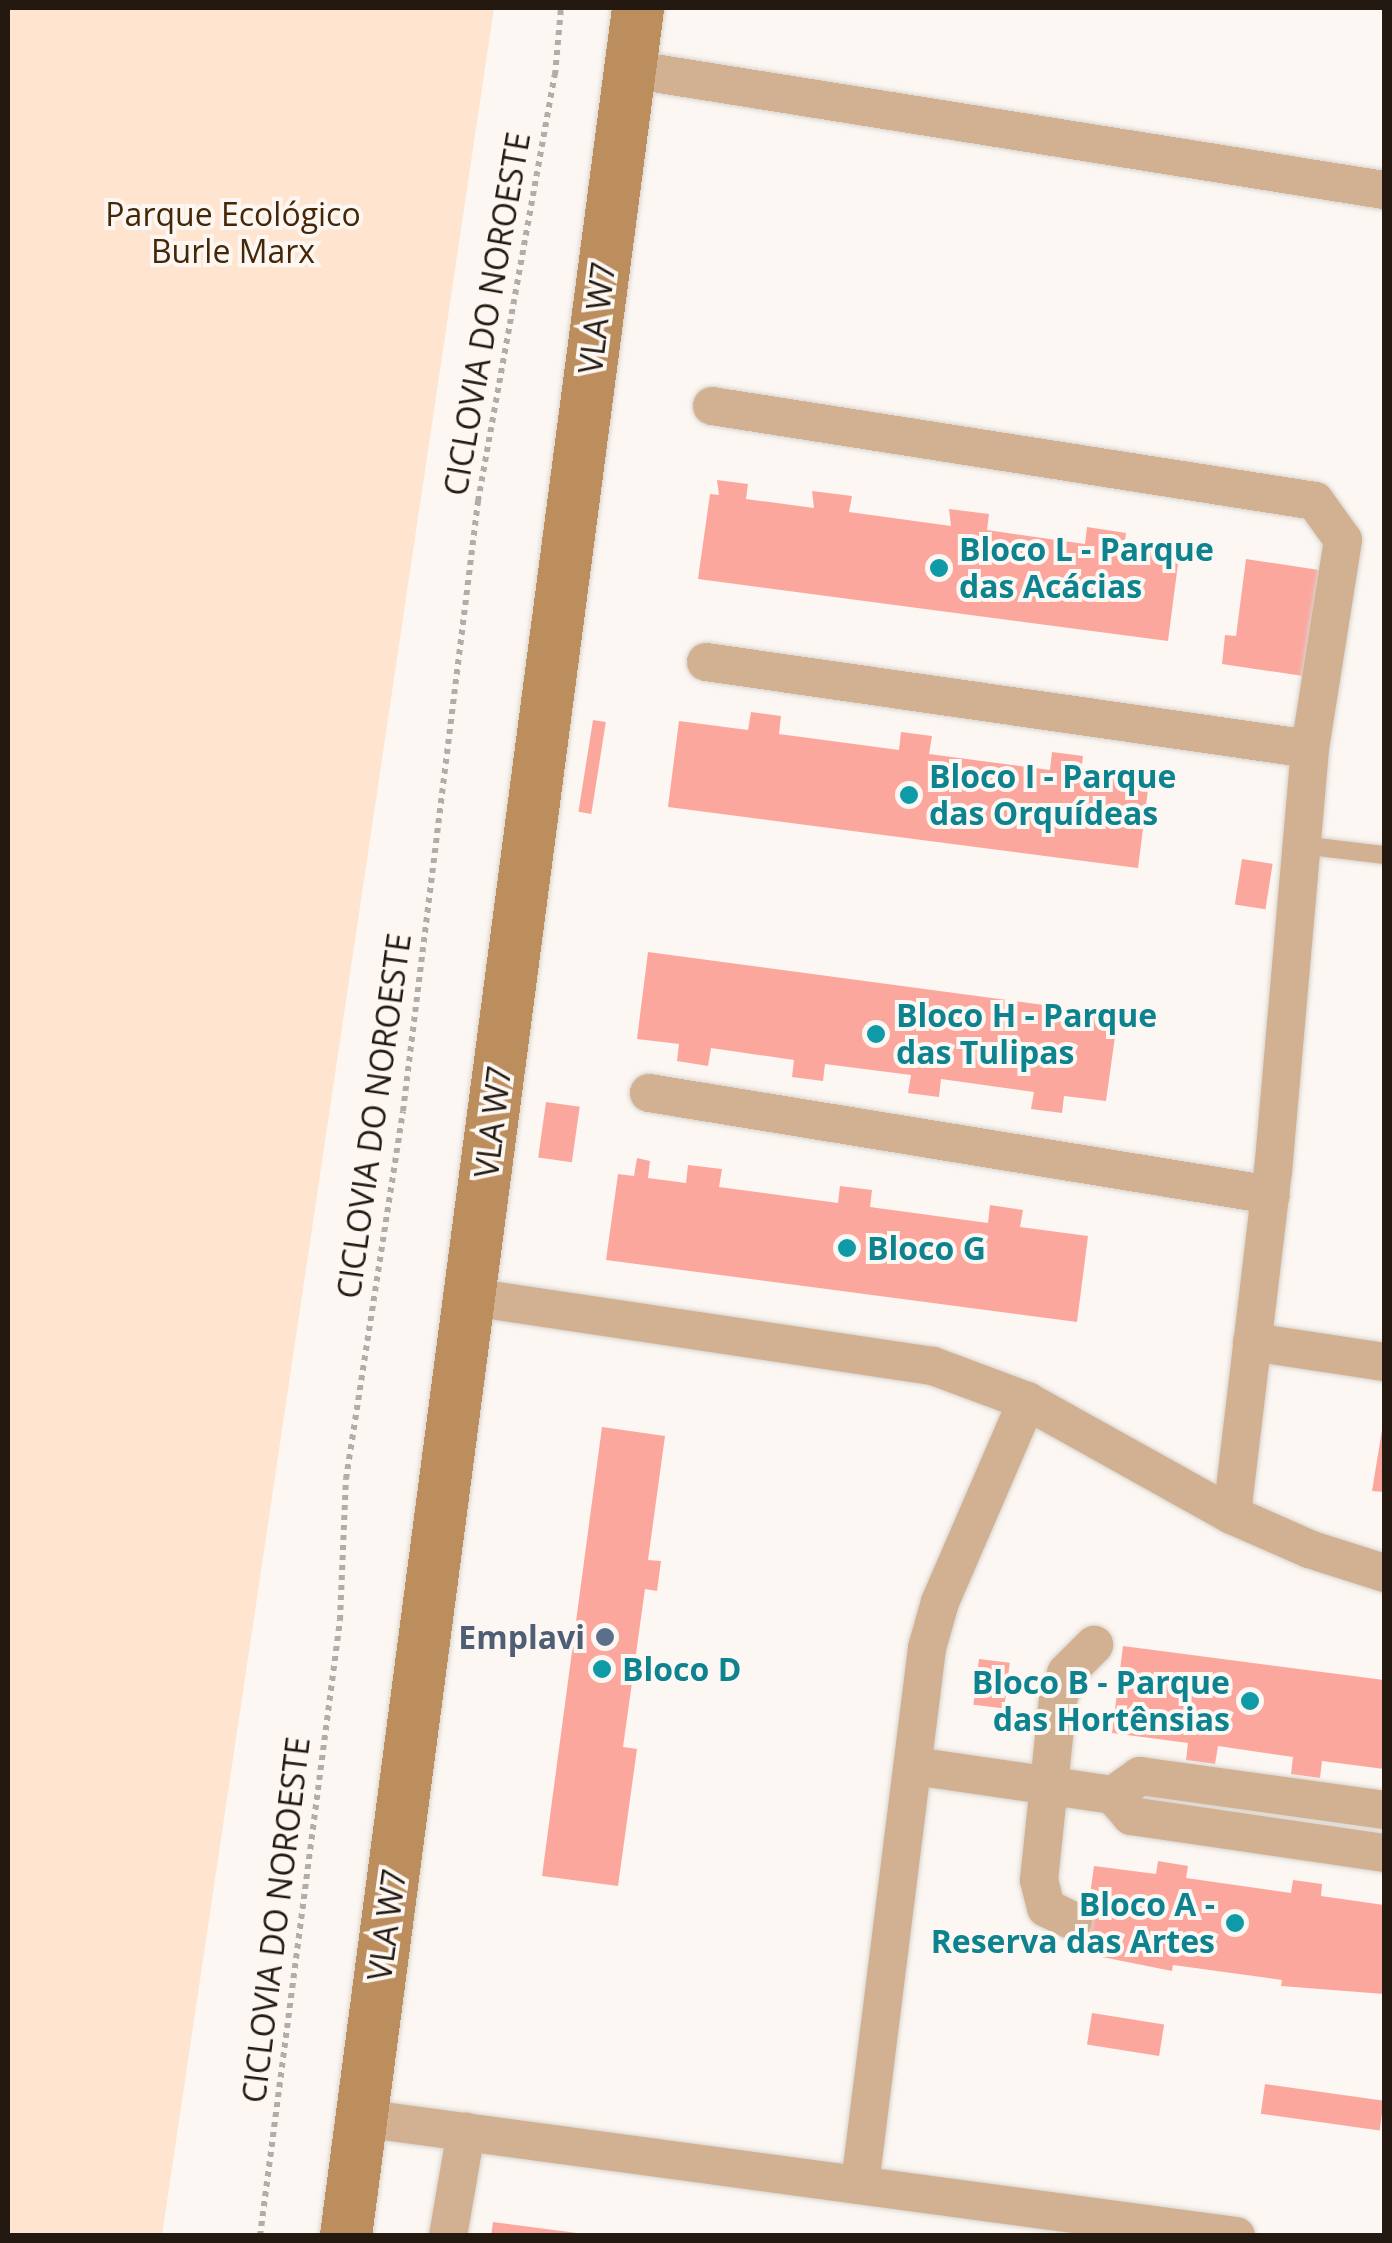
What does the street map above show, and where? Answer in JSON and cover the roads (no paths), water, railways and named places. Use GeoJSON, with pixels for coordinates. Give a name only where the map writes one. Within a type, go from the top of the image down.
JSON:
{"type":"FeatureCollection","features":[{"type":"Feature","properties":{"kind":"main road","name":"VLA W7"},"geometry":{"type":"LineString","coordinates":[[346,2236],[638,8]]}},
{"type":"Feature","properties":{"kind":"street"},"geometry":{"type":"LineString","coordinates":[[630,69],[1384,190]]}},
{"type":"Feature","properties":{"kind":"street"},"geometry":{"type":"LineString","coordinates":[[712,406],[1315,501],[1344,540],[1310,749],[1271,1195],[1232,1515]]}},
{"type":"Feature","properties":{"kind":"street"},"geometry":{"type":"LineString","coordinates":[[706,662],[1310,749]]}},
{"type":"Feature","properties":{"kind":"street"},"geometry":{"type":"LineString","coordinates":[[649,1093],[1271,1195]]}},
{"type":"Feature","properties":{"kind":"street"},"geometry":{"type":"LineString","coordinates":[[471,1297],[933,1366],[1027,1401],[1232,1515],[1308,1550],[1384,1573]]}},
{"type":"Feature","properties":{"kind":"street"},"geometry":{"type":"LineString","coordinates":[[1252,1342],[1384,1362]]}},
{"type":"Feature","properties":{"kind":"street"},"geometry":{"type":"LineString","coordinates":[[860,2184],[927,1648],[940,1602],[1027,1401]]}},
{"type":"Feature","properties":{"kind":"street"},"geometry":{"type":"LineString","coordinates":[[1074,1921],[1046,1908],[1039,1880],[1066,1673],[1094,1644]]}},
{"type":"Feature","properties":{"kind":"street"},"geometry":{"type":"LineString","coordinates":[[914,1766],[1114,1794],[1140,1776],[1384,1810]]}},
{"type":"Feature","properties":{"kind":"street"},"geometry":{"type":"LineString","coordinates":[[1114,1794],[1131,1816],[1384,1853]]}},
{"type":"Feature","properties":{"kind":"street"},"geometry":{"type":"LineString","coordinates":[[361,2118],[860,2184],[998,2221],[1236,2236]]}},
{"type":"Feature","properties":{"kind":"street"},"geometry":{"type":"LineString","coordinates":[[448,2236],[466,2132]]}},
{"type":"Feature","properties":{"kind":"lane"},"geometry":{"type":"LineString","coordinates":[[1301,845],[1384,855]]}},
{"type":"Feature","properties":{"kind":"place","name":"Bloco L - Parque das Acácias"},"geometry":{"type":"Point","coordinates":[939,568]}},
{"type":"Feature","properties":{"kind":"place","name":"Bloco I - Parque das Orquídeas"},"geometry":{"type":"Point","coordinates":[909,795]}},
{"type":"Feature","properties":{"kind":"place","name":"Bloco H - Parque das Tulipas"},"geometry":{"type":"Point","coordinates":[876,1034]}},
{"type":"Feature","properties":{"kind":"place","name":"Bloco G"},"geometry":{"type":"Point","coordinates":[847,1248]}},
{"type":"Feature","properties":{"kind":"place","name":"Emplavi"},"geometry":{"type":"Point","coordinates":[605,1637]}},
{"type":"Feature","properties":{"kind":"place","name":"Bloco D"},"geometry":{"type":"Point","coordinates":[602,1669]}},
{"type":"Feature","properties":{"kind":"place","name":"Bloco B - Parque das Hortênsias"},"geometry":{"type":"Point","coordinates":[1250,1701]}},
{"type":"Feature","properties":{"kind":"place","name":"Bloco A - Reserva das Artes"},"geometry":{"type":"Point","coordinates":[1235,1923]}},
{"type":"Feature","properties":{"kind":"park label","name":"Parque Ecológico Burle Marx"},"geometry":{"type":"Point","coordinates":[233,234]}}]}
